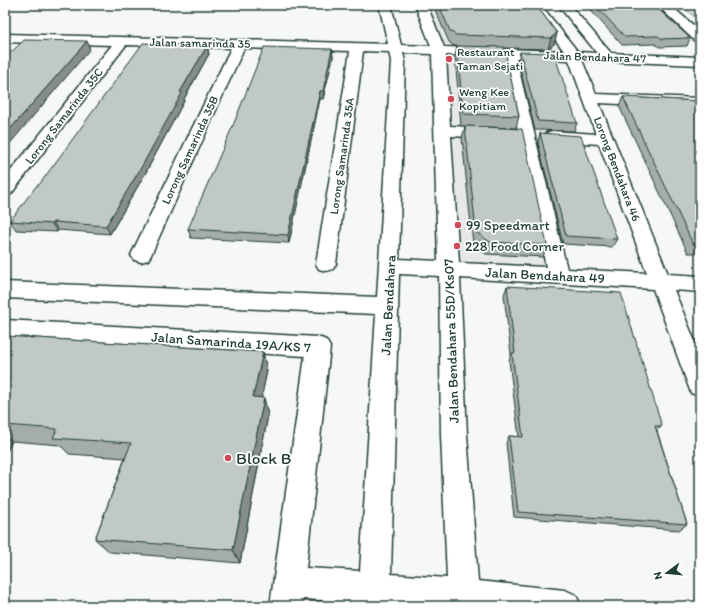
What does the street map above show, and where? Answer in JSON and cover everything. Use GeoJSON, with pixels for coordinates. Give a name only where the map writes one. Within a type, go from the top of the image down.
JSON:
{"type":"FeatureCollection","features":[{"type":"Feature","properties":{"kind":"street","name":"Jalan Bendahara"},"geometry":{"type":"LineString","coordinates":[[375,598],[398,61],[392,28],[385,5]]}},
{"type":"Feature","properties":{"kind":"street","name":"Jalan Bendahara 55D/Ks07"},"geometry":{"type":"LineString","coordinates":[[421,5],[439,51],[449,269],[454,435],[464,600]]}},
{"type":"Feature","properties":{"kind":"street","name":"Lorong Bendahara 46"},"geometry":{"type":"LineString","coordinates":[[535,5],[574,56],[700,385]]}},
{"type":"Feature","properties":{"kind":"street"},"geometry":{"type":"LineString","coordinates":[[564,5],[608,58]]}},
{"type":"Feature","properties":{"kind":"street"},"geometry":{"type":"LineString","coordinates":[[663,5],[700,38]]}},
{"type":"Feature","properties":{"kind":"street","name":"Jalan samarinda 35"},"geometry":{"type":"LineString","coordinates":[[6,38],[395,49]]}},
{"type":"Feature","properties":{"kind":"street","name":"Lorong Samarinda 35C"},"geometry":{"type":"LineString","coordinates":[[5,190],[122,41]]}},
{"type":"Feature","properties":{"kind":"street","name":"Lorong Samarinda 35B"},"geometry":{"type":"LineString","coordinates":[[141,255],[239,44]]}},
{"type":"Feature","properties":{"kind":"street","name":"Lorong Samarinda 35A"},"geometry":{"type":"LineString","coordinates":[[326,264],[357,47]]}},
{"type":"Feature","properties":{"kind":"street","name":"Jalan Bendahara 47"},"geometry":{"type":"LineString","coordinates":[[395,49],[700,62]]}},
{"type":"Feature","properties":{"kind":"street"},"geometry":{"type":"LineString","coordinates":[[509,54],[558,276]]}},
{"type":"Feature","properties":{"kind":"street"},"geometry":{"type":"LineString","coordinates":[[590,98],[700,102]]}},
{"type":"Feature","properties":{"kind":"street"},"geometry":{"type":"LineString","coordinates":[[443,131],[605,139]]}},
{"type":"Feature","properties":{"kind":"street","name":"Jalan Bendahara 49"},"geometry":{"type":"LineString","coordinates":[[389,266],[700,284]]}},
{"type":"Feature","properties":{"kind":"street"},"geometry":{"type":"LineString","coordinates":[[5,290],[388,306]]}},
{"type":"Feature","properties":{"kind":"street","name":"Jalan Samarinda 19A/KS 7"},"geometry":{"type":"LineString","coordinates":[[5,328],[318,347],[288,594],[464,600],[565,606]]}},
{"type":"Feature","properties":{"kind":"shaded area"},"geometry":{"type":"Polygon","coordinates":[[[426,5],[534,5],[568,54],[506,52],[552,270],[456,264],[444,48],[426,5]]]}},
{"type":"Feature","properties":{"kind":"shaded area"},"geometry":{"type":"Polygon","coordinates":[[[681,5],[700,5],[700,22],[681,5]]]}},
{"type":"Feature","properties":{"kind":"building"},"geometry":{"type":"Polygon","coordinates":[[[439,5],[536,5],[557,33],[551,38],[456,35],[450,31],[439,5]]]}},
{"type":"Feature","properties":{"kind":"building"},"geometry":{"type":"Polygon","coordinates":[[[595,5],[654,5],[690,38],[662,39],[658,36],[625,37],[595,5]]]}},
{"type":"Feature","properties":{"kind":"building"},"geometry":{"type":"Polygon","coordinates":[[[24,40],[87,41],[5,135],[5,58],[24,40]]]}},
{"type":"Feature","properties":{"kind":"building"},"geometry":{"type":"Polygon","coordinates":[[[143,43],[207,46],[180,92],[182,93],[142,166],[106,226],[53,222],[52,224],[10,221],[37,185],[39,185],[143,43]]]}},
{"type":"Feature","properties":{"kind":"building"},"geometry":{"type":"Polygon","coordinates":[[[457,46],[504,47],[519,116],[463,114],[457,46]]]}},
{"type":"Feature","properties":{"kind":"building"},"geometry":{"type":"Polygon","coordinates":[[[264,47],[332,49],[323,91],[320,91],[288,235],[188,229],[234,123],[264,47]]]}},
{"type":"Feature","properties":{"kind":"building"},"geometry":{"type":"Polygon","coordinates":[[[520,52],[554,53],[577,123],[538,121],[520,52]]]}},
{"type":"Feature","properties":{"kind":"building"},"geometry":{"type":"Polygon","coordinates":[[[623,97],[700,101],[700,245],[693,244],[623,97]]]}},
{"type":"Feature","properties":{"kind":"building"},"geometry":{"type":"Polygon","coordinates":[[[465,126],[522,129],[547,245],[490,242],[476,232],[465,126]]]}},
{"type":"Feature","properties":{"kind":"building"},"geometry":{"type":"Polygon","coordinates":[[[540,133],[581,136],[617,239],[566,236],[540,133]]]}},
{"type":"Feature","properties":{"kind":"building"},"geometry":{"type":"Polygon","coordinates":[[[507,286],[621,293],[662,426],[655,426],[687,524],[518,512],[509,436],[523,437],[512,353],[515,353],[507,286]]]}},
{"type":"Feature","properties":{"kind":"building","name":"Block B"},"geometry":{"type":"Polygon","coordinates":[[[5,336],[263,352],[253,397],[264,398],[233,550],[95,539],[131,443],[53,438],[57,429],[5,425],[5,336]]]}},
{"type":"Feature","properties":{"kind":"place","name":"Restaurant Taman Sejati"},"geometry":{"type":"Point","coordinates":[449,59]}},
{"type":"Feature","properties":{"kind":"place","name":"Weng Kee Kopitiam"},"geometry":{"type":"Point","coordinates":[451,99]}},
{"type":"Feature","properties":{"kind":"place","name":"99 Speedmart"},"geometry":{"type":"Point","coordinates":[458,225]}},
{"type":"Feature","properties":{"kind":"place","name":"228 Food Corner"},"geometry":{"type":"Point","coordinates":[457,246]}},
{"type":"Feature","properties":{"kind":"place","name":"Block B"},"geometry":{"type":"Point","coordinates":[228,458]}}]}
